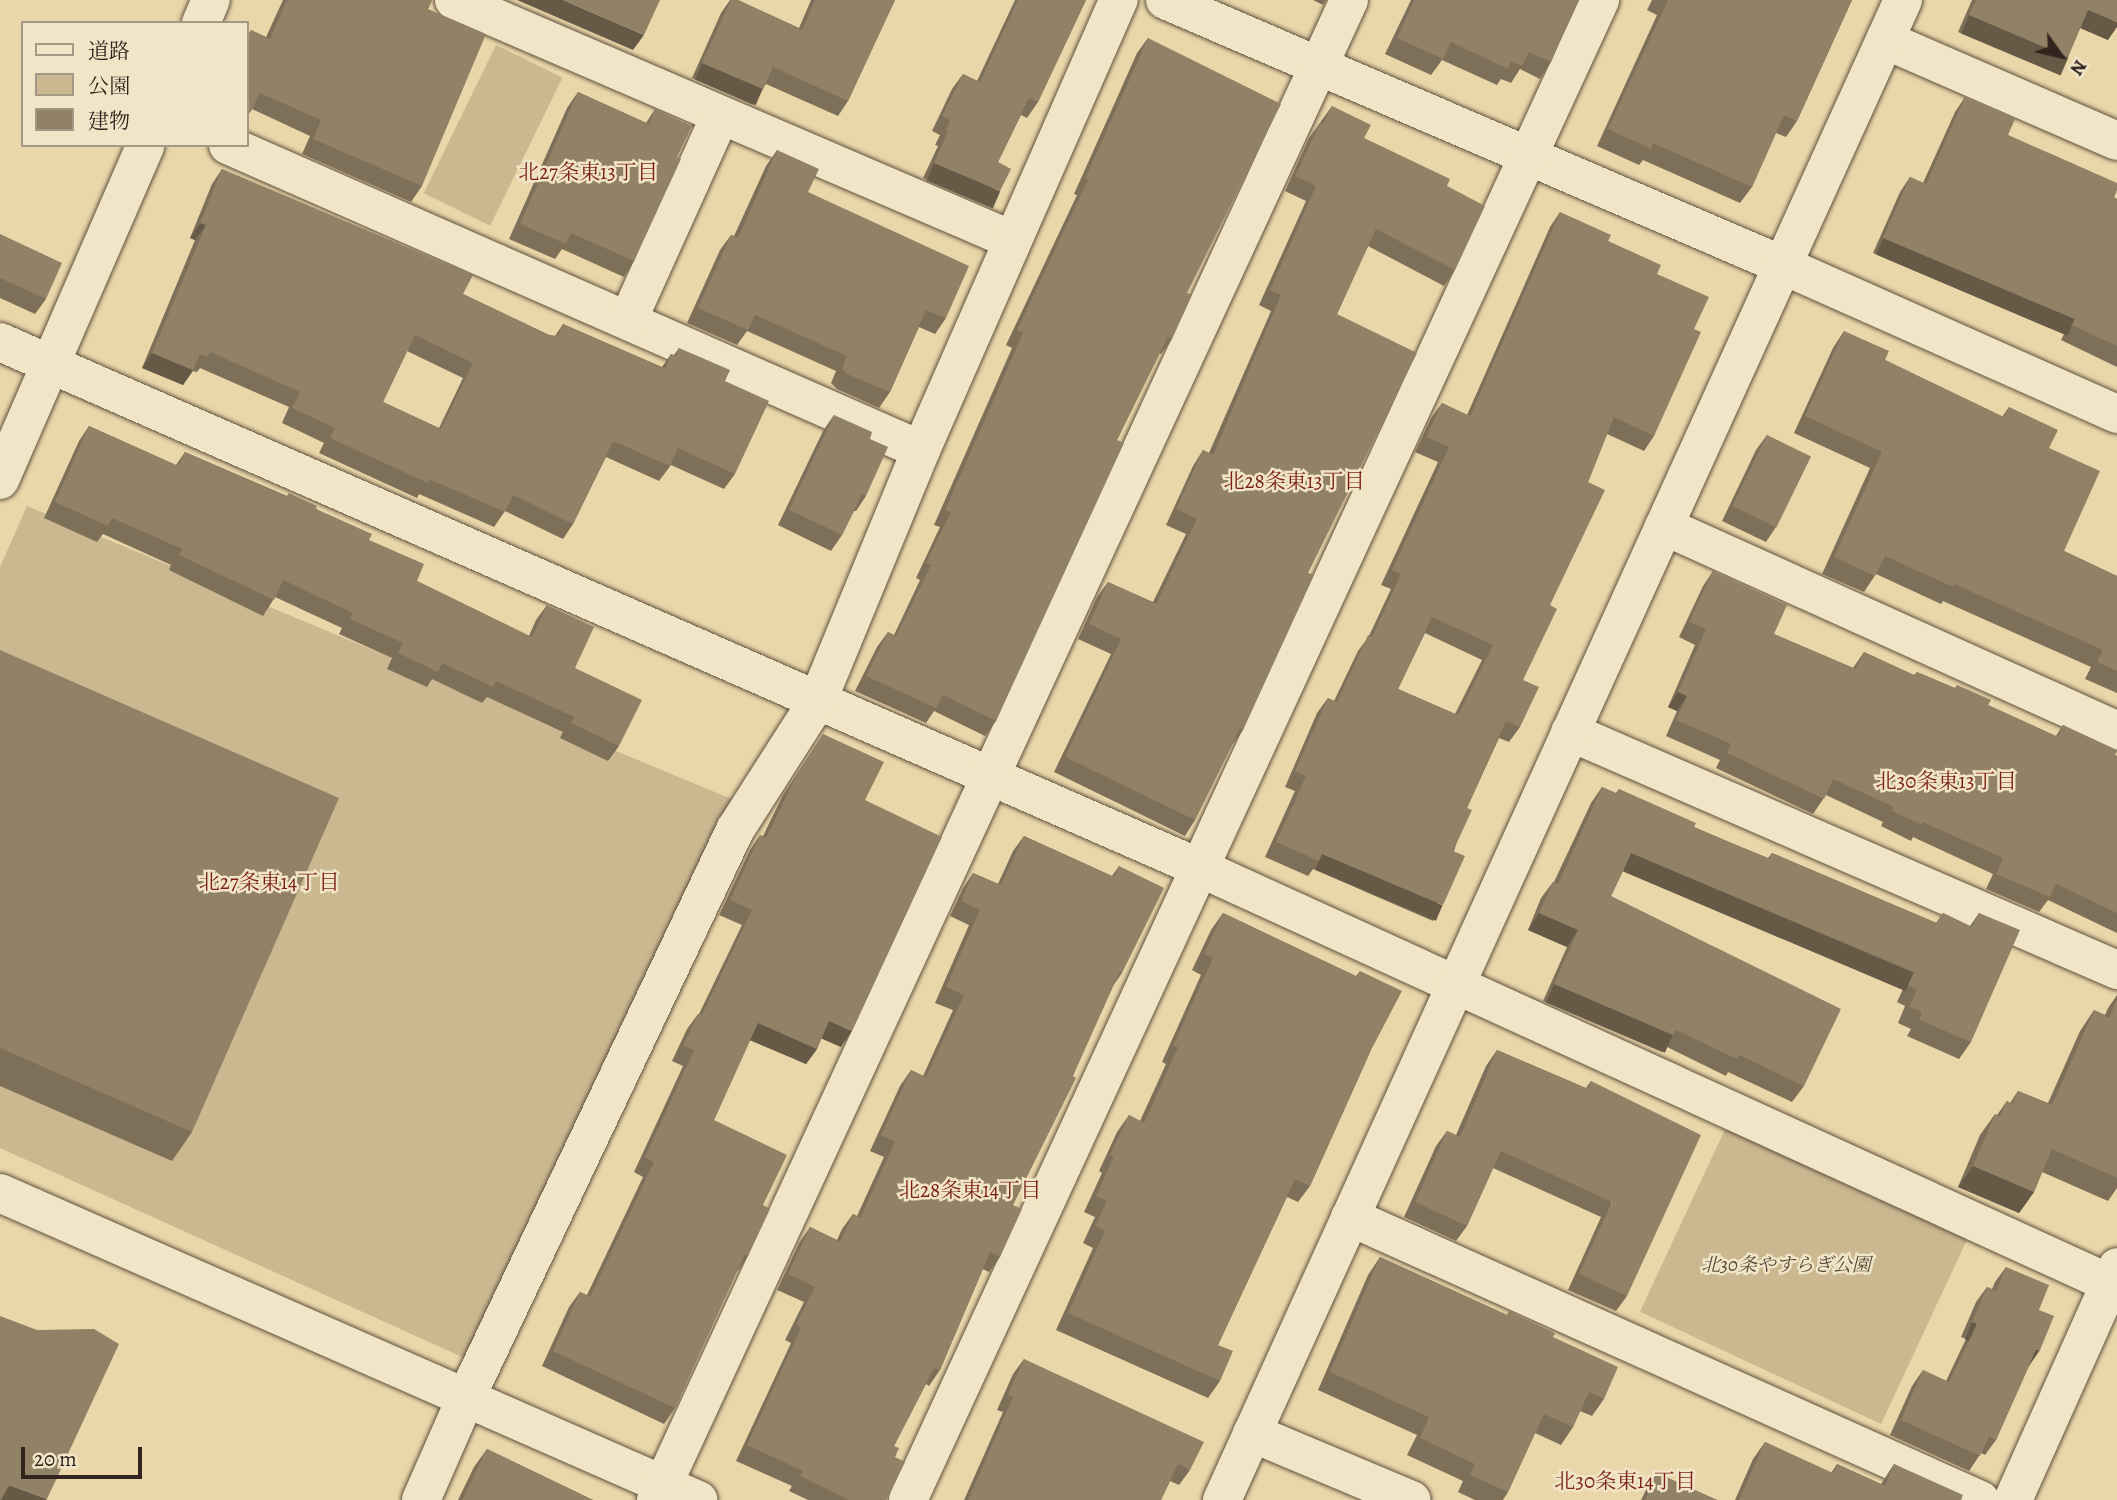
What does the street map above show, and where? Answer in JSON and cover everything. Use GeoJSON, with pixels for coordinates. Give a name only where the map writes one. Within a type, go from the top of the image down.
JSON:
{"type":"FeatureCollection","features":[{"type":"Feature","properties":{"kind":"street"},"geometry":{"type":"LineString","coordinates":[[202,21],[211,0]]}},
{"type":"Feature","properties":{"kind":"street"},"geometry":{"type":"LineString","coordinates":[[454,0],[1012,240]]}},
{"type":"Feature","properties":{"kind":"street"},"geometry":{"type":"LineString","coordinates":[[421,1500],[465,1400],[735,830],[818,700],[921,450],[1118,0]]}},
{"type":"Feature","properties":{"kind":"street"},"geometry":{"type":"LineString","coordinates":[[1165,0],[1782,265],[2117,414]]}},
{"type":"Feature","properties":{"kind":"street"},"geometry":{"type":"LineString","coordinates":[[659,1492],[1349,0]]}},
{"type":"Feature","properties":{"kind":"street"},"geometry":{"type":"LineString","coordinates":[[908,1500],[1600,0]]}},
{"type":"Feature","properties":{"kind":"street"},"geometry":{"type":"LineString","coordinates":[[1222,1500],[1903,0]]}},
{"type":"Feature","properties":{"kind":"street"},"geometry":{"type":"LineString","coordinates":[[1885,40],[2117,141]]}},
{"type":"Feature","properties":{"kind":"street"},"geometry":{"type":"LineString","coordinates":[[628,320],[720,116]]}},
{"type":"Feature","properties":{"kind":"street"},"geometry":{"type":"LineString","coordinates":[[0,480],[145,147]]}},
{"type":"Feature","properties":{"kind":"street"},"geometry":{"type":"LineString","coordinates":[[233,147],[921,450]]}},
{"type":"Feature","properties":{"kind":"street"},"geometry":{"type":"LineString","coordinates":[[0,342],[990,775],[2113,1275],[2013,1500]]}},
{"type":"Feature","properties":{"kind":"street"},"geometry":{"type":"LineString","coordinates":[[1664,526],[2117,731]]}},
{"type":"Feature","properties":{"kind":"street"},"geometry":{"type":"LineString","coordinates":[[1570,732],[2117,970]]}},
{"type":"Feature","properties":{"kind":"street"},"geometry":{"type":"LineString","coordinates":[[0,1193],[465,1400],[659,1492],[698,1500]]}},
{"type":"Feature","properties":{"kind":"street"},"geometry":{"type":"LineString","coordinates":[[1350,1217],[1980,1500]]}},
{"type":"Feature","properties":{"kind":"street"},"geometry":{"type":"LineString","coordinates":[[1252,1433],[1411,1500]]}},
{"type":"Feature","properties":{"kind":"green space"},"geometry":{"type":"Polygon","coordinates":[[[496,45],[563,77],[490,226],[424,193],[496,45]]]}},
{"type":"Feature","properties":{"kind":"green space"},"geometry":{"type":"Polygon","coordinates":[[[27,506],[734,800],[471,1361],[0,1148],[0,567],[27,506]]]}},
{"type":"Feature","properties":{"kind":"green space","name":"北30条やすらぎ公園"},"geometry":{"type":"Polygon","coordinates":[[[1727,1125],[1968,1237],[1881,1424],[1640,1312],[1727,1125]]]}},
{"type":"Feature","properties":{"kind":"building"},"geometry":{"type":"Polygon","coordinates":[[[287,0],[432,0],[428,9],[486,34],[422,186],[313,139],[321,120],[260,93],[251,111],[248,110],[248,38],[251,30],[270,39],[287,0]]]}},
{"type":"Feature","properties":{"kind":"building"},"geometry":{"type":"Polygon","coordinates":[[[563,0],[660,0],[644,35],[563,0]]]}},
{"type":"Feature","properties":{"kind":"building"},"geometry":{"type":"Polygon","coordinates":[[[731,0],[738,0],[802,30],[815,0],[895,0],[848,101],[773,67],[763,89],[702,63],[731,0]]]}},
{"type":"Feature","properties":{"kind":"building"},"geometry":{"type":"Polygon","coordinates":[[[1018,0],[1086,0],[1038,102],[1029,98],[998,162],[1011,169],[1000,191],[934,163],[950,120],[942,116],[963,74],[980,82],[1018,0]]]}},
{"type":"Feature","properties":{"kind":"building"},"geometry":{"type":"Polygon","coordinates":[[[1414,0],[1577,0],[1551,62],[1529,52],[1522,66],[1511,62],[1508,69],[1451,42],[1443,59],[1397,38],[1414,0]]]}},
{"type":"Feature","properties":{"kind":"building"},"geometry":{"type":"Polygon","coordinates":[[[1668,0],[1852,0],[1797,121],[1784,115],[1752,187],[1653,143],[1651,149],[1608,129],[1668,0]]]}},
{"type":"Feature","properties":{"kind":"building"},"geometry":{"type":"Polygon","coordinates":[[[1976,0],[2117,0],[2117,22],[2088,10],[2068,57],[1969,15],[1976,0]]]}},
{"type":"Feature","properties":{"kind":"building"},"geometry":{"type":"Polygon","coordinates":[[[1148,38],[1281,104],[1187,293],[1192,295],[1172,339],[1168,337],[1117,440],[1124,443],[996,721],[943,695],[936,708],[866,676],[888,632],[896,636],[931,565],[926,563],[951,512],[945,510],[1023,333],[1017,330],[1088,180],[1085,179],[1148,38]]]}},
{"type":"Feature","properties":{"kind":"building"},"geometry":{"type":"Polygon","coordinates":[[[578,92],[649,124],[655,109],[692,126],[677,157],[681,159],[634,261],[571,233],[566,244],[520,224],[578,92]]]}},
{"type":"Feature","properties":{"kind":"building"},"geometry":{"type":"Polygon","coordinates":[[[1965,97],[2015,119],[2008,135],[2117,183],[2114,198],[2117,199],[2117,346],[2072,325],[2075,319],[1883,238],[1910,177],[1926,184],[1965,97]]]}},
{"type":"Feature","properties":{"kind":"building"},"geometry":{"type":"Polygon","coordinates":[[[1332,106],[1371,125],[1364,138],[1450,179],[1447,186],[1485,206],[1455,270],[1376,229],[1337,314],[1417,353],[1308,573],[1314,575],[1243,730],[1240,728],[1195,820],[1065,757],[1121,639],[1089,624],[1108,582],[1156,604],[1197,519],[1176,509],[1203,450],[1213,455],[1281,295],[1270,290],[1316,186],[1295,176],[1320,123],[1323,124],[1332,106]]]}},
{"type":"Feature","properties":{"kind":"building"},"geometry":{"type":"Polygon","coordinates":[[[777,150],[819,169],[808,192],[969,266],[946,318],[926,310],[890,392],[847,374],[842,368],[847,356],[755,315],[748,330],[698,308],[731,235],[738,238],[777,150]]]}},
{"type":"Feature","properties":{"kind":"building"},"geometry":{"type":"Polygon","coordinates":[[[222,169],[473,275],[463,294],[549,335],[558,336],[563,324],[665,369],[671,354],[676,356],[679,348],[730,370],[725,381],[769,401],[735,474],[678,448],[670,466],[613,441],[573,524],[513,495],[505,512],[429,479],[428,483],[330,438],[335,428],[292,408],[300,392],[210,352],[207,357],[200,354],[193,370],[152,353],[206,225],[200,223],[222,169]],[[415,335],[383,402],[441,429],[473,363],[415,335]]]}},
{"type":"Feature","properties":{"kind":"building"},"geometry":{"type":"Polygon","coordinates":[[[1560,212],[1611,235],[1608,241],[1661,265],[1657,274],[1709,297],[1694,329],[1701,332],[1654,436],[1614,417],[1588,482],[1605,490],[1550,605],[1557,609],[1523,680],[1539,687],[1520,727],[1506,721],[1467,808],[1472,810],[1453,851],[1465,856],[1443,905],[1322,854],[1319,861],[1276,842],[1306,776],[1295,771],[1328,698],[1337,702],[1368,635],[1372,637],[1401,574],[1392,570],[1449,447],[1426,437],[1442,403],[1470,416],[1560,212]],[[1432,617],[1398,689],[1458,715],[1493,645],[1432,617]]]}},
{"type":"Feature","properties":{"kind":"building"},"geometry":{"type":"Polygon","coordinates":[[[0,234],[62,263],[46,299],[0,278],[0,234]]]}},
{"type":"Feature","properties":{"kind":"building"},"geometry":{"type":"Polygon","coordinates":[[[1844,331],[1889,351],[1885,360],[2004,417],[2009,407],[2058,430],[2049,448],[2100,471],[2064,551],[2117,576],[2117,671],[2097,662],[2103,650],[1885,556],[1875,576],[1834,557],[1882,452],[1805,416],[1844,331]]]}},
{"type":"Feature","properties":{"kind":"building"},"geometry":{"type":"Polygon","coordinates":[[[834,415],[872,432],[870,439],[888,447],[866,496],[862,494],[842,535],[789,510],[834,415]]]}},
{"type":"Feature","properties":{"kind":"building"},"geometry":{"type":"Polygon","coordinates":[[[89,426],[178,466],[185,452],[287,497],[289,493],[317,506],[316,509],[372,534],[369,540],[424,564],[417,581],[532,637],[547,605],[594,627],[575,668],[642,700],[619,746],[571,723],[574,717],[496,681],[493,687],[442,663],[438,672],[398,653],[403,643],[350,619],[353,613],[283,580],[274,600],[179,555],[182,549],[112,518],[108,526],[55,502],[89,426]]]}},
{"type":"Feature","properties":{"kind":"building"},"geometry":{"type":"Polygon","coordinates":[[[1767,435],[1811,456],[1776,527],[1732,506],[1767,435]]]}},
{"type":"Feature","properties":{"kind":"building"},"geometry":{"type":"Polygon","coordinates":[[[1713,571],[1787,605],[1774,634],[1856,669],[1864,652],[1915,676],[1917,672],[1956,689],[1957,685],[1991,700],[1988,705],[2058,737],[2063,725],[2117,750],[2117,913],[2056,884],[2050,897],[1996,874],[2003,858],[1923,822],[1922,825],[1892,811],[1894,807],[1833,779],[1824,799],[1727,753],[1731,744],[1676,720],[1687,696],[1678,692],[1706,629],[1689,622],[1713,571]]]}},
{"type":"Feature","properties":{"kind":"building"},"geometry":{"type":"Polygon","coordinates":[[[0,650],[339,798],[192,1132],[0,1048],[0,650]]]}},
{"type":"Feature","properties":{"kind":"building"},"geometry":{"type":"Polygon","coordinates":[[[823,734],[884,762],[865,800],[942,837],[852,1031],[829,1021],[817,1049],[758,1023],[714,1120],[787,1155],[763,1205],[770,1209],[748,1256],[745,1254],[675,1408],[553,1351],[580,1292],[590,1297],[654,1162],[645,1157],[694,1050],[683,1046],[698,1014],[702,1015],[752,910],[730,900],[760,835],[766,838],[794,780],[823,734]]]}},
{"type":"Feature","properties":{"kind":"building"},"geometry":{"type":"Polygon","coordinates":[[[1602,787],[1617,794],[1619,789],[1696,823],[1694,827],[1729,842],[1770,859],[1772,853],[1937,923],[1943,913],[1972,927],[1979,913],[2020,930],[1971,1042],[1919,1020],[1922,1012],[1909,1007],[1917,990],[1908,985],[1914,972],[1631,853],[1611,896],[1841,1009],[1804,1086],[1739,1055],[1737,1059],[1676,1030],[1673,1035],[1554,984],[1578,930],[1539,913],[1553,882],[1558,884],[1602,787]]]}},
{"type":"Feature","properties":{"kind":"building"},"geometry":{"type":"Polygon","coordinates":[[[1024,836],[1114,877],[1119,866],[1164,888],[1122,973],[1120,971],[1073,1076],[1076,1078],[1013,1205],[1022,1209],[1000,1257],[990,1252],[940,1370],[934,1368],[894,1446],[899,1448],[895,1457],[905,1462],[886,1500],[849,1500],[800,1476],[803,1471],[747,1445],[801,1328],[796,1325],[815,1287],[788,1274],[810,1227],[840,1242],[853,1214],[860,1218],[895,1142],[881,1135],[911,1070],[926,1077],[964,995],[946,987],[980,910],[961,901],[973,873],[1001,885],[1024,836]]]}},
{"type":"Feature","properties":{"kind":"building"},"geometry":{"type":"Polygon","coordinates":[[[1223,913],[1357,977],[1360,971],[1402,991],[1371,1050],[1310,1186],[1295,1179],[1218,1345],[1233,1351],[1220,1381],[1068,1313],[1105,1231],[1095,1226],[1107,1201],[1096,1196],[1114,1156],[1110,1155],[1129,1115],[1144,1123],[1178,1047],[1173,1046],[1213,958],[1204,954],[1223,913]]]}},
{"type":"Feature","properties":{"kind":"building"},"geometry":{"type":"Polygon","coordinates":[[[2117,1000],[2117,1178],[2052,1149],[2034,1192],[1973,1166],[1995,1114],[2000,1117],[2007,1101],[2013,1104],[2018,1091],[2052,1105],[2094,1010],[2109,1018],[2117,1000]]]}},
{"type":"Feature","properties":{"kind":"building"},"geometry":{"type":"Polygon","coordinates":[[[1497,1050],[1588,1089],[1591,1081],[1701,1135],[1627,1296],[1579,1274],[1612,1202],[1501,1151],[1467,1226],[1415,1202],[1447,1131],[1460,1137],[1497,1050]]]}},
{"type":"Feature","properties":{"kind":"building"},"geometry":{"type":"Polygon","coordinates":[[[1380,1257],[1507,1315],[1509,1311],[1555,1333],[1553,1337],[1618,1367],[1604,1399],[1589,1392],[1573,1427],[1544,1414],[1508,1492],[1470,1475],[1475,1464],[1420,1438],[1429,1417],[1330,1372],[1380,1257]]]}},
{"type":"Feature","properties":{"kind":"building"},"geometry":{"type":"Polygon","coordinates":[[[2006,1267],[2049,1285],[2039,1310],[2054,1316],[2040,1350],[2036,1349],[1996,1440],[1989,1436],[1980,1456],[1901,1420],[1923,1370],[1949,1382],[1977,1324],[1972,1322],[1987,1287],[1996,1291],[2006,1267]]]}},
{"type":"Feature","properties":{"kind":"building"},"geometry":{"type":"Polygon","coordinates":[[[0,1316],[37,1330],[94,1329],[119,1344],[47,1499],[9,1485],[0,1500],[0,1316]]]}},
{"type":"Feature","properties":{"kind":"building"},"geometry":{"type":"Polygon","coordinates":[[[1024,1359],[1204,1442],[1190,1470],[1178,1464],[1161,1500],[968,1500],[1013,1397],[1008,1394],[1024,1359]]]}},
{"type":"Feature","properties":{"kind":"building"},"geometry":{"type":"Polygon","coordinates":[[[1765,1442],[1833,1473],[1837,1464],[1885,1486],[1894,1464],[1963,1495],[1961,1500],[1739,1500],[1765,1442]]]}},
{"type":"Feature","properties":{"kind":"building"},"geometry":{"type":"Polygon","coordinates":[[[487,1449],[593,1500],[462,1500],[487,1449]]]}},
{"type":"Feature","properties":{"kind":"building"},"geometry":{"type":"Polygon","coordinates":[[[1657,1473],[1717,1500],[1645,1500],[1657,1473]]]}},
{"type":"Feature","properties":{"kind":"district","name":"北27条東13丁目"},"geometry":{"type":"Point","coordinates":[588,172]}},
{"type":"Feature","properties":{"kind":"district","name":"北28条東13丁目"},"geometry":{"type":"Point","coordinates":[1294,481]}},
{"type":"Feature","properties":{"kind":"district","name":"北30条東13丁目"},"geometry":{"type":"Point","coordinates":[1946,781]}},
{"type":"Feature","properties":{"kind":"district","name":"北27条東14丁目"},"geometry":{"type":"Point","coordinates":[269,882]}},
{"type":"Feature","properties":{"kind":"district","name":"北28条東14丁目"},"geometry":{"type":"Point","coordinates":[970,1190]}},
{"type":"Feature","properties":{"kind":"district","name":"北30条東14丁目"},"geometry":{"type":"Point","coordinates":[1625,1481]}}]}
